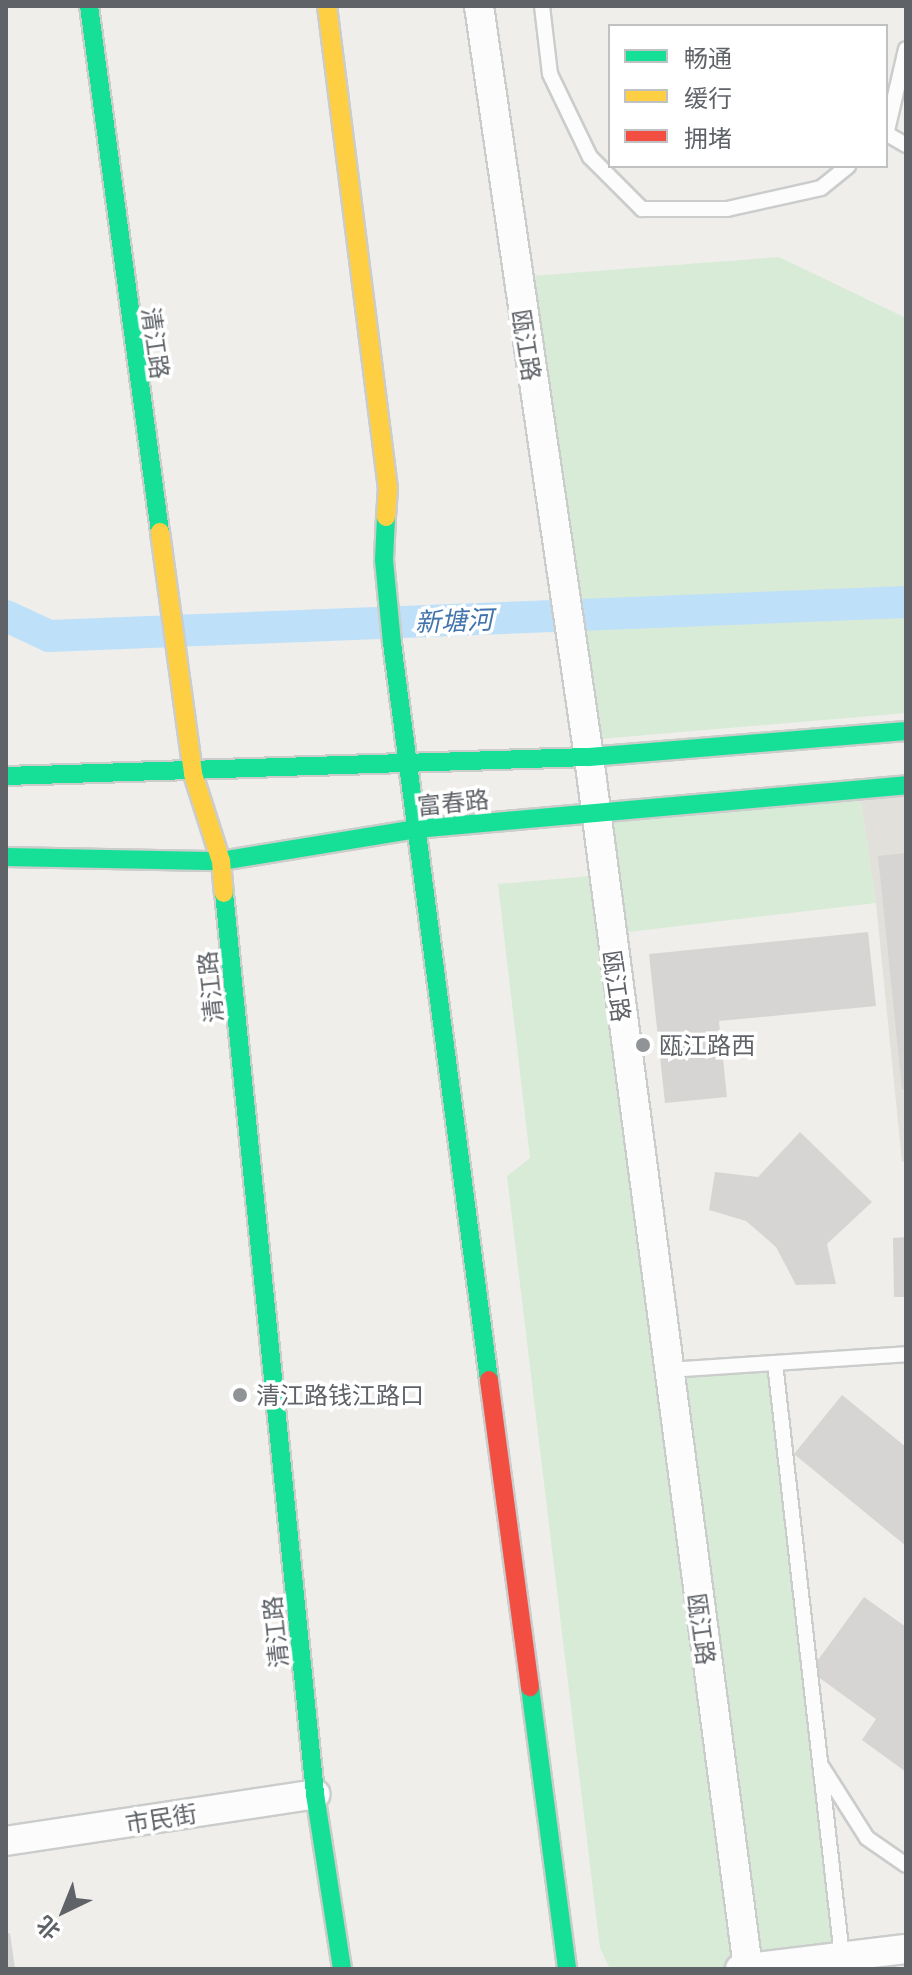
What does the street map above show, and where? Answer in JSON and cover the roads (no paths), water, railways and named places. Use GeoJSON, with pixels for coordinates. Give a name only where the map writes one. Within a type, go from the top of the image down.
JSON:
{"type":"FeatureCollection","features":[{"type":"Feature","properties":{"kind":"main road","name":"清江路"},"geometry":{"type":"LineString","coordinates":[[89,6],[193,774],[221,861],[315,1794],[342,1969]]}},
{"type":"Feature","properties":{"kind":"main road"},"geometry":{"type":"LineString","coordinates":[[327,6],[388,488],[388,603],[392,643],[567,1969]]}},
{"type":"Feature","properties":{"kind":"main road","name":"富春路"},"geometry":{"type":"LineString","coordinates":[[6,776],[193,774],[589,757],[906,731]]}},
{"type":"Feature","properties":{"kind":"main road","name":"富春路"},"geometry":{"type":"LineString","coordinates":[[6,857],[221,861],[416,829],[594,810],[906,785]]}},
{"type":"Feature","properties":{"kind":"street","name":"瓯江路"},"geometry":{"type":"LineString","coordinates":[[479,6],[589,757],[748,1968]]}},
{"type":"Feature","properties":{"kind":"street","name":"市民街"},"geometry":{"type":"LineString","coordinates":[[6,1841],[315,1794]]}},
{"type":"Feature","properties":{"kind":"street"},"geometry":{"type":"LineString","coordinates":[[740,1969],[906,1949]]}},
{"type":"Feature","properties":{"kind":"lane"},"geometry":{"type":"LineString","coordinates":[[542,6],[550,74],[590,157],[642,209],[727,209],[821,188],[846,168]]}},
{"type":"Feature","properties":{"kind":"lane"},"geometry":{"type":"LineString","coordinates":[[888,126],[906,49]]}},
{"type":"Feature","properties":{"kind":"lane"},"geometry":{"type":"LineString","coordinates":[[888,136],[906,145]]}},
{"type":"Feature","properties":{"kind":"lane"},"geometry":{"type":"LineString","coordinates":[[668,1370],[906,1354]]}},
{"type":"Feature","properties":{"kind":"lane"},"geometry":{"type":"LineString","coordinates":[[775,1363],[842,1957]]}},
{"type":"Feature","properties":{"kind":"lane"},"geometry":{"type":"LineString","coordinates":[[820,1764],[867,1838],[906,1865]]}},
{"type":"Feature","properties":{"kind":"waterway","name":"新塘河"},"geometry":{"type":"LineString","coordinates":[[6,616],[49,636],[906,602]]}},
{"type":"Feature","properties":{"kind":"place","name":"瓯江路西"},"geometry":{"type":"Point","coordinates":[643,1045]}},
{"type":"Feature","properties":{"kind":"place","name":"清江路钱江路口"},"geometry":{"type":"Point","coordinates":[240,1395]}}]}
